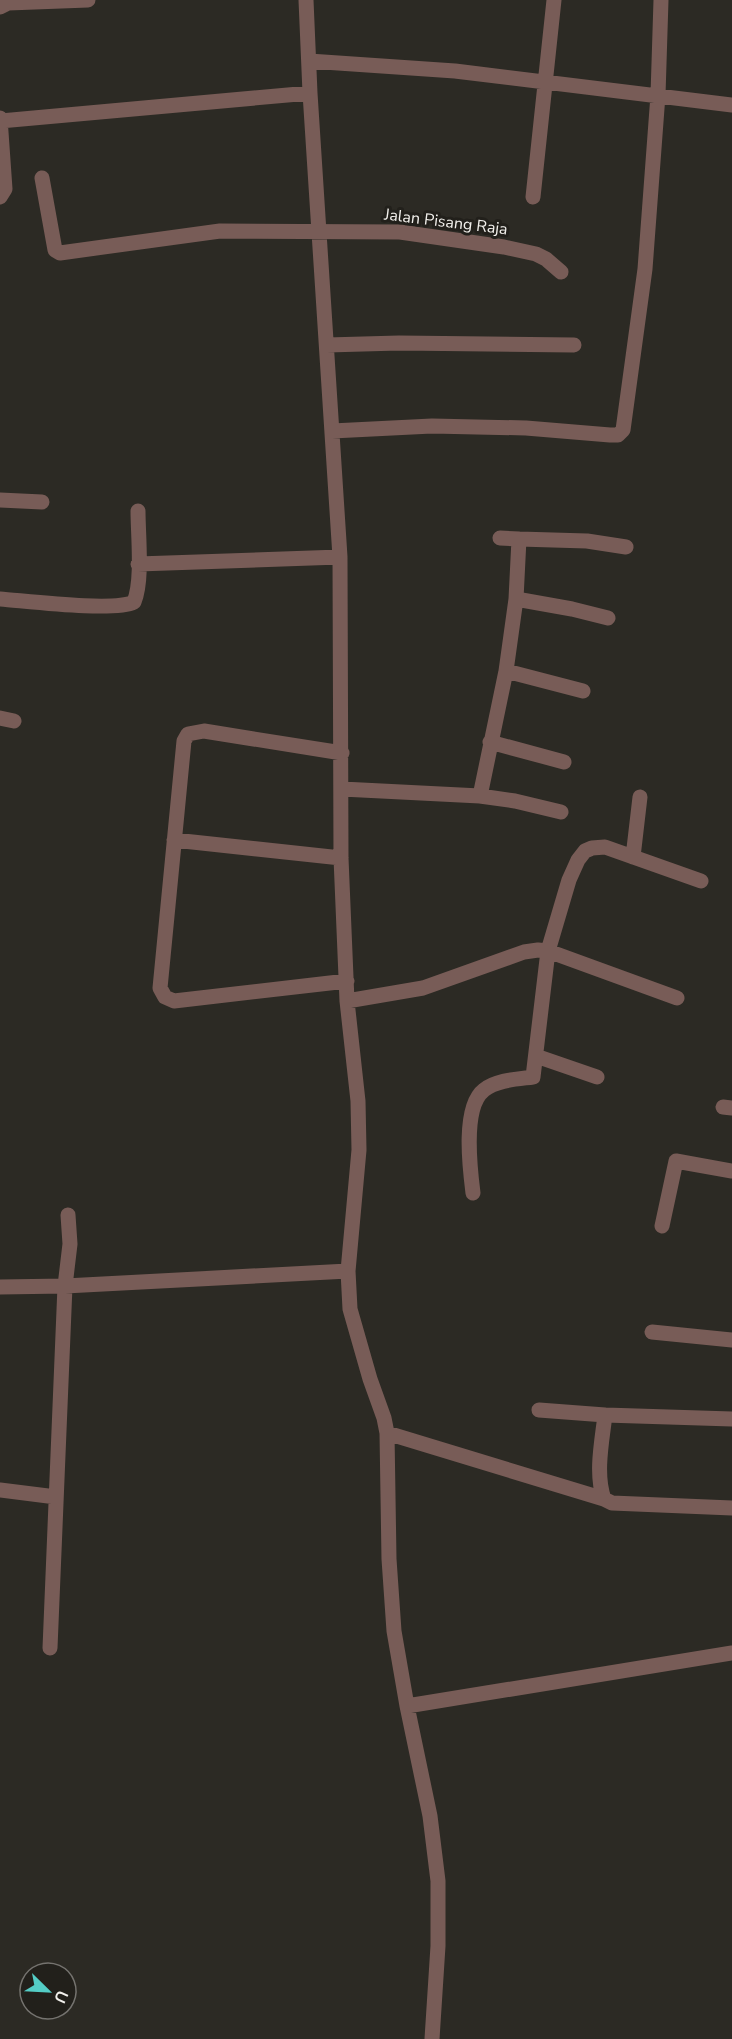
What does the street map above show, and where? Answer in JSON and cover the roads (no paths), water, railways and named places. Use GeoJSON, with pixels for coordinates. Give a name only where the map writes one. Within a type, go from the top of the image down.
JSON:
{"type":"FeatureCollection","features":[{"type":"Feature","properties":{"kind":"street"},"geometry":{"type":"LineString","coordinates":[[0,7],[8,3],[88,0]]}},
{"type":"Feature","properties":{"kind":"street"},"geometry":{"type":"LineString","coordinates":[[306,0],[340,557],[341,858],[347,1001],[358,1101],[360,1150],[348,1271],[350,1309],[387,1433],[389,1559],[394,1631],[430,1816],[438,1881],[438,1946],[432,2039]]}},
{"type":"Feature","properties":{"kind":"street"},"geometry":{"type":"LineString","coordinates":[[533,197],[554,0]]}},
{"type":"Feature","properties":{"kind":"street"},"geometry":{"type":"LineString","coordinates":[[333,431],[432,426],[526,428],[610,435],[618,435],[621,432],[624,426],[645,269],[658,95],[662,0]]}},
{"type":"Feature","properties":{"kind":"street"},"geometry":{"type":"LineString","coordinates":[[309,62],[455,70],[732,105]]}},
{"type":"Feature","properties":{"kind":"street"},"geometry":{"type":"LineString","coordinates":[[0,197],[5,189],[0,119],[310,93]]}},
{"type":"Feature","properties":{"kind":"street","name":"Jalan Pisang Raja"},"geometry":{"type":"LineString","coordinates":[[42,178],[55,250],[60,253],[220,231],[406,232],[536,254],[561,272]]}},
{"type":"Feature","properties":{"kind":"street"},"geometry":{"type":"LineString","coordinates":[[327,345],[399,343],[574,345]]}},
{"type":"Feature","properties":{"kind":"street"},"geometry":{"type":"LineString","coordinates":[[0,501],[42,502]]}},
{"type":"Feature","properties":{"kind":"street"},"geometry":{"type":"LineString","coordinates":[[0,599],[95,606],[128,605],[134,602],[138,564],[138,511]]}},
{"type":"Feature","properties":{"kind":"street"},"geometry":{"type":"LineString","coordinates":[[500,538],[587,541],[626,547]]}},
{"type":"Feature","properties":{"kind":"street"},"geometry":{"type":"LineString","coordinates":[[480,796],[506,670],[516,599],[519,539]]}},
{"type":"Feature","properties":{"kind":"street"},"geometry":{"type":"LineString","coordinates":[[138,564],[340,557]]}},
{"type":"Feature","properties":{"kind":"street"},"geometry":{"type":"LineString","coordinates":[[516,599],[608,618]]}},
{"type":"Feature","properties":{"kind":"street"},"geometry":{"type":"LineString","coordinates":[[506,670],[583,691]]}},
{"type":"Feature","properties":{"kind":"street"},"geometry":{"type":"LineString","coordinates":[[342,753],[204,731],[188,734],[184,741],[160,988],[165,997],[174,1001],[347,981]]}},
{"type":"Feature","properties":{"kind":"street"},"geometry":{"type":"LineString","coordinates":[[490,742],[564,762]]}},
{"type":"Feature","properties":{"kind":"street"},"geometry":{"type":"LineString","coordinates":[[342,789],[480,796],[515,801],[561,812]]}},
{"type":"Feature","properties":{"kind":"street"},"geometry":{"type":"LineString","coordinates":[[633,857],[640,797]]}},
{"type":"Feature","properties":{"kind":"street"},"geometry":{"type":"LineString","coordinates":[[174,840],[341,858]]}},
{"type":"Feature","properties":{"kind":"street"},"geometry":{"type":"LineString","coordinates":[[473,1193],[468,1156],[471,1119],[477,1097],[485,1088],[533,1077],[548,951],[569,880],[578,860],[585,851],[605,847],[701,881]]}},
{"type":"Feature","properties":{"kind":"street"},"geometry":{"type":"LineString","coordinates":[[347,1001],[423,988],[524,952],[538,950],[548,951],[677,999]]}},
{"type":"Feature","properties":{"kind":"street"},"geometry":{"type":"LineString","coordinates":[[537,1056],[597,1077]]}},
{"type":"Feature","properties":{"kind":"street"},"geometry":{"type":"LineString","coordinates":[[662,1226],[676,1161],[732,1171]]}},
{"type":"Feature","properties":{"kind":"street"},"geometry":{"type":"LineString","coordinates":[[50,1648],[65,1286],[70,1244],[68,1215]]}},
{"type":"Feature","properties":{"kind":"street"},"geometry":{"type":"LineString","coordinates":[[0,1287],[65,1286],[348,1271]]}},
{"type":"Feature","properties":{"kind":"street"},"geometry":{"type":"LineString","coordinates":[[652,1332],[732,1340]]}},
{"type":"Feature","properties":{"kind":"street"},"geometry":{"type":"LineString","coordinates":[[539,1410],[605,1415],[732,1419]]}},
{"type":"Feature","properties":{"kind":"street"},"geometry":{"type":"LineString","coordinates":[[604,1499],[600,1468],[605,1415]]}},
{"type":"Feature","properties":{"kind":"street"},"geometry":{"type":"LineString","coordinates":[[387,1433],[615,1504],[732,1508]]}},
{"type":"Feature","properties":{"kind":"street"},"geometry":{"type":"LineString","coordinates":[[0,1490],[56,1497]]}},
{"type":"Feature","properties":{"kind":"street"},"geometry":{"type":"LineString","coordinates":[[407,1706],[732,1653]]}}]}
